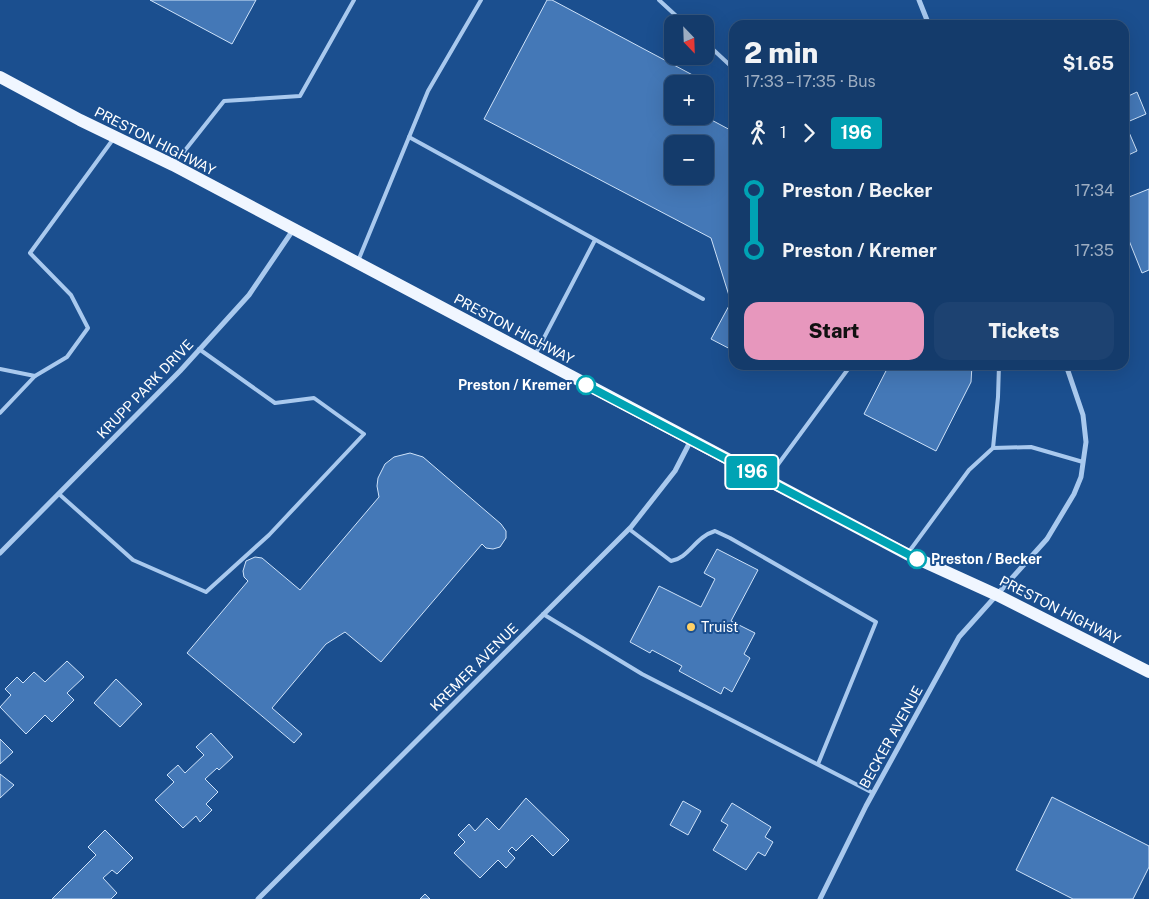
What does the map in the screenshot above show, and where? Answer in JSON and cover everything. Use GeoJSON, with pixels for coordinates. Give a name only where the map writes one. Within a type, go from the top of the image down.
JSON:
{"type":"FeatureCollection","features":[{"type":"Feature","properties":{"kind":"main road","name":"PRESTON HIGHWAY"},"geometry":{"type":"LineString","coordinates":[[0,77],[173,165],[907,554],[997,595],[1149,672]]}},
{"type":"Feature","properties":{"kind":"street"},"geometry":{"type":"LineString","coordinates":[[919,0],[927,20]]}},
{"type":"Feature","properties":{"kind":"street","name":"KRUPP PARK DRIVE"},"geometry":{"type":"LineString","coordinates":[[0,554],[249,295],[294,229]]}},
{"type":"Feature","properties":{"kind":"street","name":"BECKER AVENUE"},"geometry":{"type":"LineString","coordinates":[[820,899],[874,793],[959,637],[1047,539],[1074,494],[1081,477],[1086,442],[1082,415],[1068,370]]}},
{"type":"Feature","properties":{"kind":"street","name":"KREMER AVENUE"},"geometry":{"type":"LineString","coordinates":[[258,899],[629,529],[675,471],[691,440]]}},
{"type":"Feature","properties":{"kind":"lane"},"geometry":{"type":"LineString","coordinates":[[173,165],[224,101],[300,96],[354,0]]}},
{"type":"Feature","properties":{"kind":"lane"},"geometry":{"type":"LineString","coordinates":[[358,264],[428,91],[481,0]]}},
{"type":"Feature","properties":{"kind":"lane"},"geometry":{"type":"LineString","coordinates":[[659,0],[675,15]]}},
{"type":"Feature","properties":{"kind":"lane"},"geometry":{"type":"LineString","coordinates":[[714,50],[729,64]]}},
{"type":"Feature","properties":{"kind":"lane"},"geometry":{"type":"LineString","coordinates":[[0,413],[35,376],[67,357],[88,328],[71,295],[30,253],[115,137]]}},
{"type":"Feature","properties":{"kind":"lane"},"geometry":{"type":"LineString","coordinates":[[409,137],[703,299]]}},
{"type":"Feature","properties":{"kind":"lane"},"geometry":{"type":"LineString","coordinates":[[534,357],[594,240]]}},
{"type":"Feature","properties":{"kind":"lane"},"geometry":{"type":"LineString","coordinates":[[59,494],[132,560],[206,592],[269,535],[364,434],[314,398],[275,403],[199,349]]}},
{"type":"Feature","properties":{"kind":"lane"},"geometry":{"type":"LineString","coordinates":[[0,369],[35,376]]}},
{"type":"Feature","properties":{"kind":"lane"},"geometry":{"type":"LineString","coordinates":[[766,480],[847,370]]}},
{"type":"Feature","properties":{"kind":"lane"},"geometry":{"type":"LineString","coordinates":[[907,554],[969,470],[992,448],[998,397],[999,370]]}},
{"type":"Feature","properties":{"kind":"lane"},"geometry":{"type":"LineString","coordinates":[[992,448],[1031,447],[1083,462]]}},
{"type":"Feature","properties":{"kind":"lane"},"geometry":{"type":"LineString","coordinates":[[629,529],[671,561],[678,560],[705,534],[715,531],[876,622],[818,764]]}},
{"type":"Feature","properties":{"kind":"lane"},"geometry":{"type":"LineString","coordinates":[[543,614],[642,674],[874,793]]}},
{"type":"Feature","properties":{"kind":"building"},"geometry":{"type":"Polygon","coordinates":[[[150,0],[256,0],[232,44],[150,0]]]}},
{"type":"Feature","properties":{"kind":"building"},"geometry":{"type":"Polygon","coordinates":[[[547,0],[552,0],[664,60],[664,65],[674,65],[693,75],[664,75],[664,125],[714,125],[714,121],[729,129],[729,296],[711,238],[484,119],[547,0]]]}},
{"type":"Feature","properties":{"kind":"building"},"geometry":{"type":"Polygon","coordinates":[[[1137,92],[1146,114],[1129,121],[1129,96],[1137,92]]]}},
{"type":"Feature","properties":{"kind":"building"},"geometry":{"type":"Polygon","coordinates":[[[1129,132],[1137,151],[1129,155],[1129,132]]]}},
{"type":"Feature","properties":{"kind":"building"},"geometry":{"type":"Polygon","coordinates":[[[1149,189],[1149,270],[1142,273],[1129,240],[1129,197],[1149,189]]]}},
{"type":"Feature","properties":{"kind":"building"},"geometry":{"type":"Polygon","coordinates":[[[729,306],[729,348],[711,339],[729,306]]]}},
{"type":"Feature","properties":{"kind":"building"},"geometry":{"type":"Polygon","coordinates":[[[886,370],[972,370],[971,382],[936,451],[864,414],[886,370]]]}},
{"type":"Feature","properties":{"kind":"building"},"geometry":{"type":"Polygon","coordinates":[[[410,453],[423,457],[501,524],[506,531],[506,538],[500,547],[493,549],[486,548],[482,544],[381,662],[345,632],[326,644],[272,708],[302,734],[294,743],[187,653],[248,581],[244,577],[243,571],[246,561],[255,557],[262,558],[300,590],[379,497],[378,478],[385,464],[394,457],[410,453]]]}},
{"type":"Feature","properties":{"kind":"building","name":"Truist"},"geometry":{"type":"Polygon","coordinates":[[[717,549],[758,570],[731,621],[755,633],[744,654],[750,658],[732,692],[724,687],[721,694],[679,671],[682,666],[652,650],[650,653],[630,642],[659,586],[701,607],[715,579],[704,573],[717,549]]]}},
{"type":"Feature","properties":{"kind":"building"},"geometry":{"type":"Polygon","coordinates":[[[67,661],[84,677],[67,693],[74,700],[52,722],[45,715],[26,734],[0,707],[11,695],[5,689],[17,677],[23,683],[34,672],[45,682],[67,661]]]}},
{"type":"Feature","properties":{"kind":"building"},"geometry":{"type":"Polygon","coordinates":[[[116,679],[142,704],[120,727],[94,703],[116,679]]]}},
{"type":"Feature","properties":{"kind":"building"},"geometry":{"type":"Polygon","coordinates":[[[211,733],[233,757],[219,770],[217,768],[205,779],[218,792],[206,804],[212,810],[200,822],[196,816],[183,828],[155,800],[174,782],[167,775],[178,765],[185,773],[204,755],[196,747],[211,733]]]}},
{"type":"Feature","properties":{"kind":"building"},"geometry":{"type":"Polygon","coordinates":[[[0,739],[13,752],[0,764],[0,739]]]}},
{"type":"Feature","properties":{"kind":"building"},"geometry":{"type":"Polygon","coordinates":[[[0,774],[14,785],[0,798],[0,774]]]}},
{"type":"Feature","properties":{"kind":"building"},"geometry":{"type":"Polygon","coordinates":[[[1052,797],[1149,846],[1149,867],[1133,899],[1073,899],[1016,870],[1052,797]]]}},
{"type":"Feature","properties":{"kind":"building"},"geometry":{"type":"Polygon","coordinates":[[[526,798],[569,840],[553,856],[532,835],[516,851],[512,847],[508,851],[515,858],[506,868],[498,860],[480,878],[454,853],[465,842],[458,835],[469,824],[475,831],[487,818],[499,830],[526,798]]]}},
{"type":"Feature","properties":{"kind":"building"},"geometry":{"type":"Polygon","coordinates":[[[683,801],[701,811],[688,835],[670,825],[683,801]]]}},
{"type":"Feature","properties":{"kind":"building"},"geometry":{"type":"Polygon","coordinates":[[[732,803],[771,827],[765,837],[773,842],[765,856],[758,852],[746,870],[713,850],[728,825],[721,821],[732,803]]]}},
{"type":"Feature","properties":{"kind":"building"},"geometry":{"type":"Polygon","coordinates":[[[105,830],[133,858],[117,874],[112,870],[103,878],[117,893],[111,899],[52,899],[96,855],[88,847],[105,830]]]}},
{"type":"Feature","properties":{"kind":"building"},"geometry":{"type":"Polygon","coordinates":[[[425,894],[430,899],[420,899],[425,894]]]}},
{"type":"Feature","properties":{"kind":"bus line","name":"196"},"geometry":{"type":"LineString","coordinates":[[586,385],[917,559]]}},
{"type":"Feature","properties":{"kind":"place","name":"Preston / Kremer"},"geometry":{"type":"Point","coordinates":[586,385]}},
{"type":"Feature","properties":{"kind":"place","name":"Preston / Becker"},"geometry":{"type":"Point","coordinates":[917,559]}},
{"type":"Feature","properties":{"kind":"place","name":"Truist"},"geometry":{"type":"Point","coordinates":[691,627]}}]}
